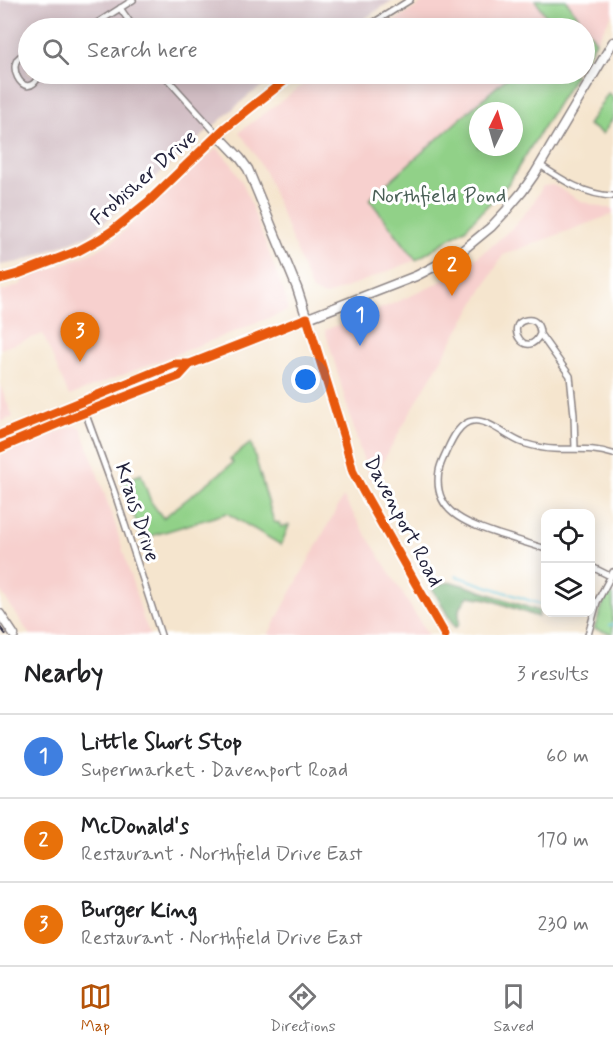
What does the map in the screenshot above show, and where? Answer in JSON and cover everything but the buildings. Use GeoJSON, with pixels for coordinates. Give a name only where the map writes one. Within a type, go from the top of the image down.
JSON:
{"type":"FeatureCollection","features":[{"type":"Feature","properties":{"kind":"main road"},"geometry":{"type":"LineString","coordinates":[[595,72],[613,42]]}},
{"type":"Feature","properties":{"kind":"main road"},"geometry":{"type":"LineString","coordinates":[[0,435],[174,364],[190,364],[416,276],[443,262],[491,227],[522,192],[588,84]]}},
{"type":"Feature","properties":{"kind":"main road","name":"Davenport Road"},"geometry":{"type":"LineString","coordinates":[[218,135],[240,158],[251,176],[297,288],[353,472],[445,635]]}},
{"type":"Feature","properties":{"kind":"main road"},"geometry":{"type":"LineString","coordinates":[[0,448],[179,376],[190,364]]}},
{"type":"Feature","properties":{"kind":"main road"},"geometry":{"type":"LineString","coordinates":[[0,614],[14,635]]}},
{"type":"Feature","properties":{"kind":"street"},"geometry":{"type":"LineString","coordinates":[[104,18],[133,0]]}},
{"type":"Feature","properties":{"kind":"street"},"geometry":{"type":"LineString","coordinates":[[381,18],[410,0]]}},
{"type":"Feature","properties":{"kind":"street"},"geometry":{"type":"LineString","coordinates":[[120,8],[127,18]]}},
{"type":"Feature","properties":{"kind":"street"},"geometry":{"type":"LineString","coordinates":[[18,57],[11,64],[10,69],[18,82]]}},
{"type":"Feature","properties":{"kind":"street","name":"Davenport Road"},"geometry":{"type":"LineString","coordinates":[[172,84],[218,135]]}},
{"type":"Feature","properties":{"kind":"street","name":"Frobisher Drive"},"geometry":{"type":"LineString","coordinates":[[0,279],[78,251],[100,239],[148,202],[225,128],[280,84]]}},
{"type":"Feature","properties":{"kind":"street"},"geometry":{"type":"LineString","coordinates":[[540,165],[584,191],[613,196]]}},
{"type":"Feature","properties":{"kind":"street"},"geometry":{"type":"LineString","coordinates":[[540,334],[538,340],[526,344],[517,337],[516,329],[523,320],[533,320],[540,328],[540,334],[570,376],[575,449]]}},
{"type":"Feature","properties":{"kind":"street","name":"Kraus Drive"},"geometry":{"type":"LineString","coordinates":[[81,401],[121,511],[161,635]]}},
{"type":"Feature","properties":{"kind":"street"},"geometry":{"type":"LineString","coordinates":[[541,547],[459,519],[443,502],[438,486],[439,470],[449,445],[459,430],[472,420],[480,421],[515,440],[537,447],[598,450],[613,454]]}},
{"type":"Feature","properties":{"kind":"street"},"geometry":{"type":"LineString","coordinates":[[588,635],[597,602],[612,574],[595,568]]}},
{"type":"Feature","properties":{"kind":"shaded area"},"geometry":{"type":"Polygon","coordinates":[[[0,0],[393,0],[365,18],[18,18],[18,84],[266,84],[249,95],[91,234],[19,262],[0,265],[0,0]]]}},
{"type":"Feature","properties":{"kind":"shaded area"},"geometry":{"type":"Polygon","coordinates":[[[427,0],[535,0],[547,18],[399,18],[427,0]]]}},
{"type":"Feature","properties":{"kind":"shaded area"},"geometry":{"type":"Polygon","coordinates":[[[566,0],[613,0],[613,13],[596,41],[595,18],[579,18],[566,0]]]}},
{"type":"Feature","properties":{"kind":"shaded area"},"geometry":{"type":"Polygon","coordinates":[[[304,84],[500,84],[479,102],[469,102],[469,111],[369,199],[416,260],[325,296],[312,291],[266,174],[239,132],[304,84]]]}},
{"type":"Feature","properties":{"kind":"shaded area"},"geometry":{"type":"Polygon","coordinates":[[[217,148],[233,166],[244,186],[287,301],[287,311],[69,396],[43,334],[0,349],[0,292],[96,251],[115,239],[217,148]]]}},
{"type":"Feature","properties":{"kind":"shaded area"},"geometry":{"type":"Polygon","coordinates":[[[553,185],[581,201],[604,208],[613,208],[613,214],[503,255],[371,482],[325,330],[435,285],[494,244],[532,205],[543,186],[553,185]]]}},
{"type":"Feature","properties":{"kind":"shaded area"},"geometry":{"type":"Polygon","coordinates":[[[0,385],[13,417],[0,422],[0,385]]]}},
{"type":"Feature","properties":{"kind":"shaded area"},"geometry":{"type":"Polygon","coordinates":[[[74,426],[81,427],[150,635],[30,635],[0,590],[0,455],[74,426]]]}},
{"type":"Feature","properties":{"kind":"shaded area"},"geometry":{"type":"Polygon","coordinates":[[[343,497],[428,635],[268,635],[343,497]]]}},
{"type":"Feature","properties":{"kind":"green space"},"geometry":{"type":"Polygon","coordinates":[[[535,0],[566,0],[579,18],[547,18],[535,0]]]}},
{"type":"Feature","properties":{"kind":"green space","name":"Northfield Pond"},"geometry":{"type":"Polygon","coordinates":[[[500,84],[570,84],[508,184],[465,229],[416,260],[369,199],[469,111],[469,156],[523,156],[523,102],[479,102],[500,84]]]}},
{"type":"Feature","properties":{"kind":"green space"},"geometry":{"type":"Polygon","coordinates":[[[608,93],[613,97],[613,118],[603,134],[588,125],[608,93]]]}},
{"type":"Feature","properties":{"kind":"green space"},"geometry":{"type":"Polygon","coordinates":[[[251,443],[274,522],[279,523],[281,527],[289,525],[281,545],[227,513],[141,539],[124,481],[141,474],[151,502],[163,518],[233,463],[230,459],[251,443]]]}},
{"type":"Feature","properties":{"kind":"green space"},"geometry":{"type":"Polygon","coordinates":[[[451,582],[539,611],[538,617],[488,599],[468,596],[459,609],[459,624],[455,628],[431,586],[451,582]]]}},
{"type":"Feature","properties":{"kind":"green space"},"geometry":{"type":"Polygon","coordinates":[[[607,593],[613,595],[613,634],[594,629],[607,593]]]}},
{"type":"Feature","properties":{"kind":"waterway"},"geometry":{"type":"LineString","coordinates":[[456,576],[541,604]]}},
{"type":"Feature","properties":{"kind":"tram line"},"geometry":{"type":"LineString","coordinates":[[0,627],[6,635]]}},
{"type":"Feature","properties":{"kind":"cycle path"},"geometry":{"type":"LineString","coordinates":[[0,279],[78,251],[112,231],[148,202],[225,128],[280,84]]}},
{"type":"Feature","properties":{"kind":"cycle path"},"geometry":{"type":"LineString","coordinates":[[0,435],[174,364],[190,364],[307,318],[353,472],[445,635]]}},
{"type":"Feature","properties":{"kind":"cycle path"},"geometry":{"type":"LineString","coordinates":[[0,448],[179,376],[190,364]]}},
{"type":"Feature","properties":{"kind":"place","name":"McDonald's"},"geometry":{"type":"Point","coordinates":[452,296]}},
{"type":"Feature","properties":{"kind":"place","name":"Little Short Stop"},"geometry":{"type":"Point","coordinates":[360,346]}},
{"type":"Feature","properties":{"kind":"place","name":"Burger King"},"geometry":{"type":"Point","coordinates":[80,362]}}]}
